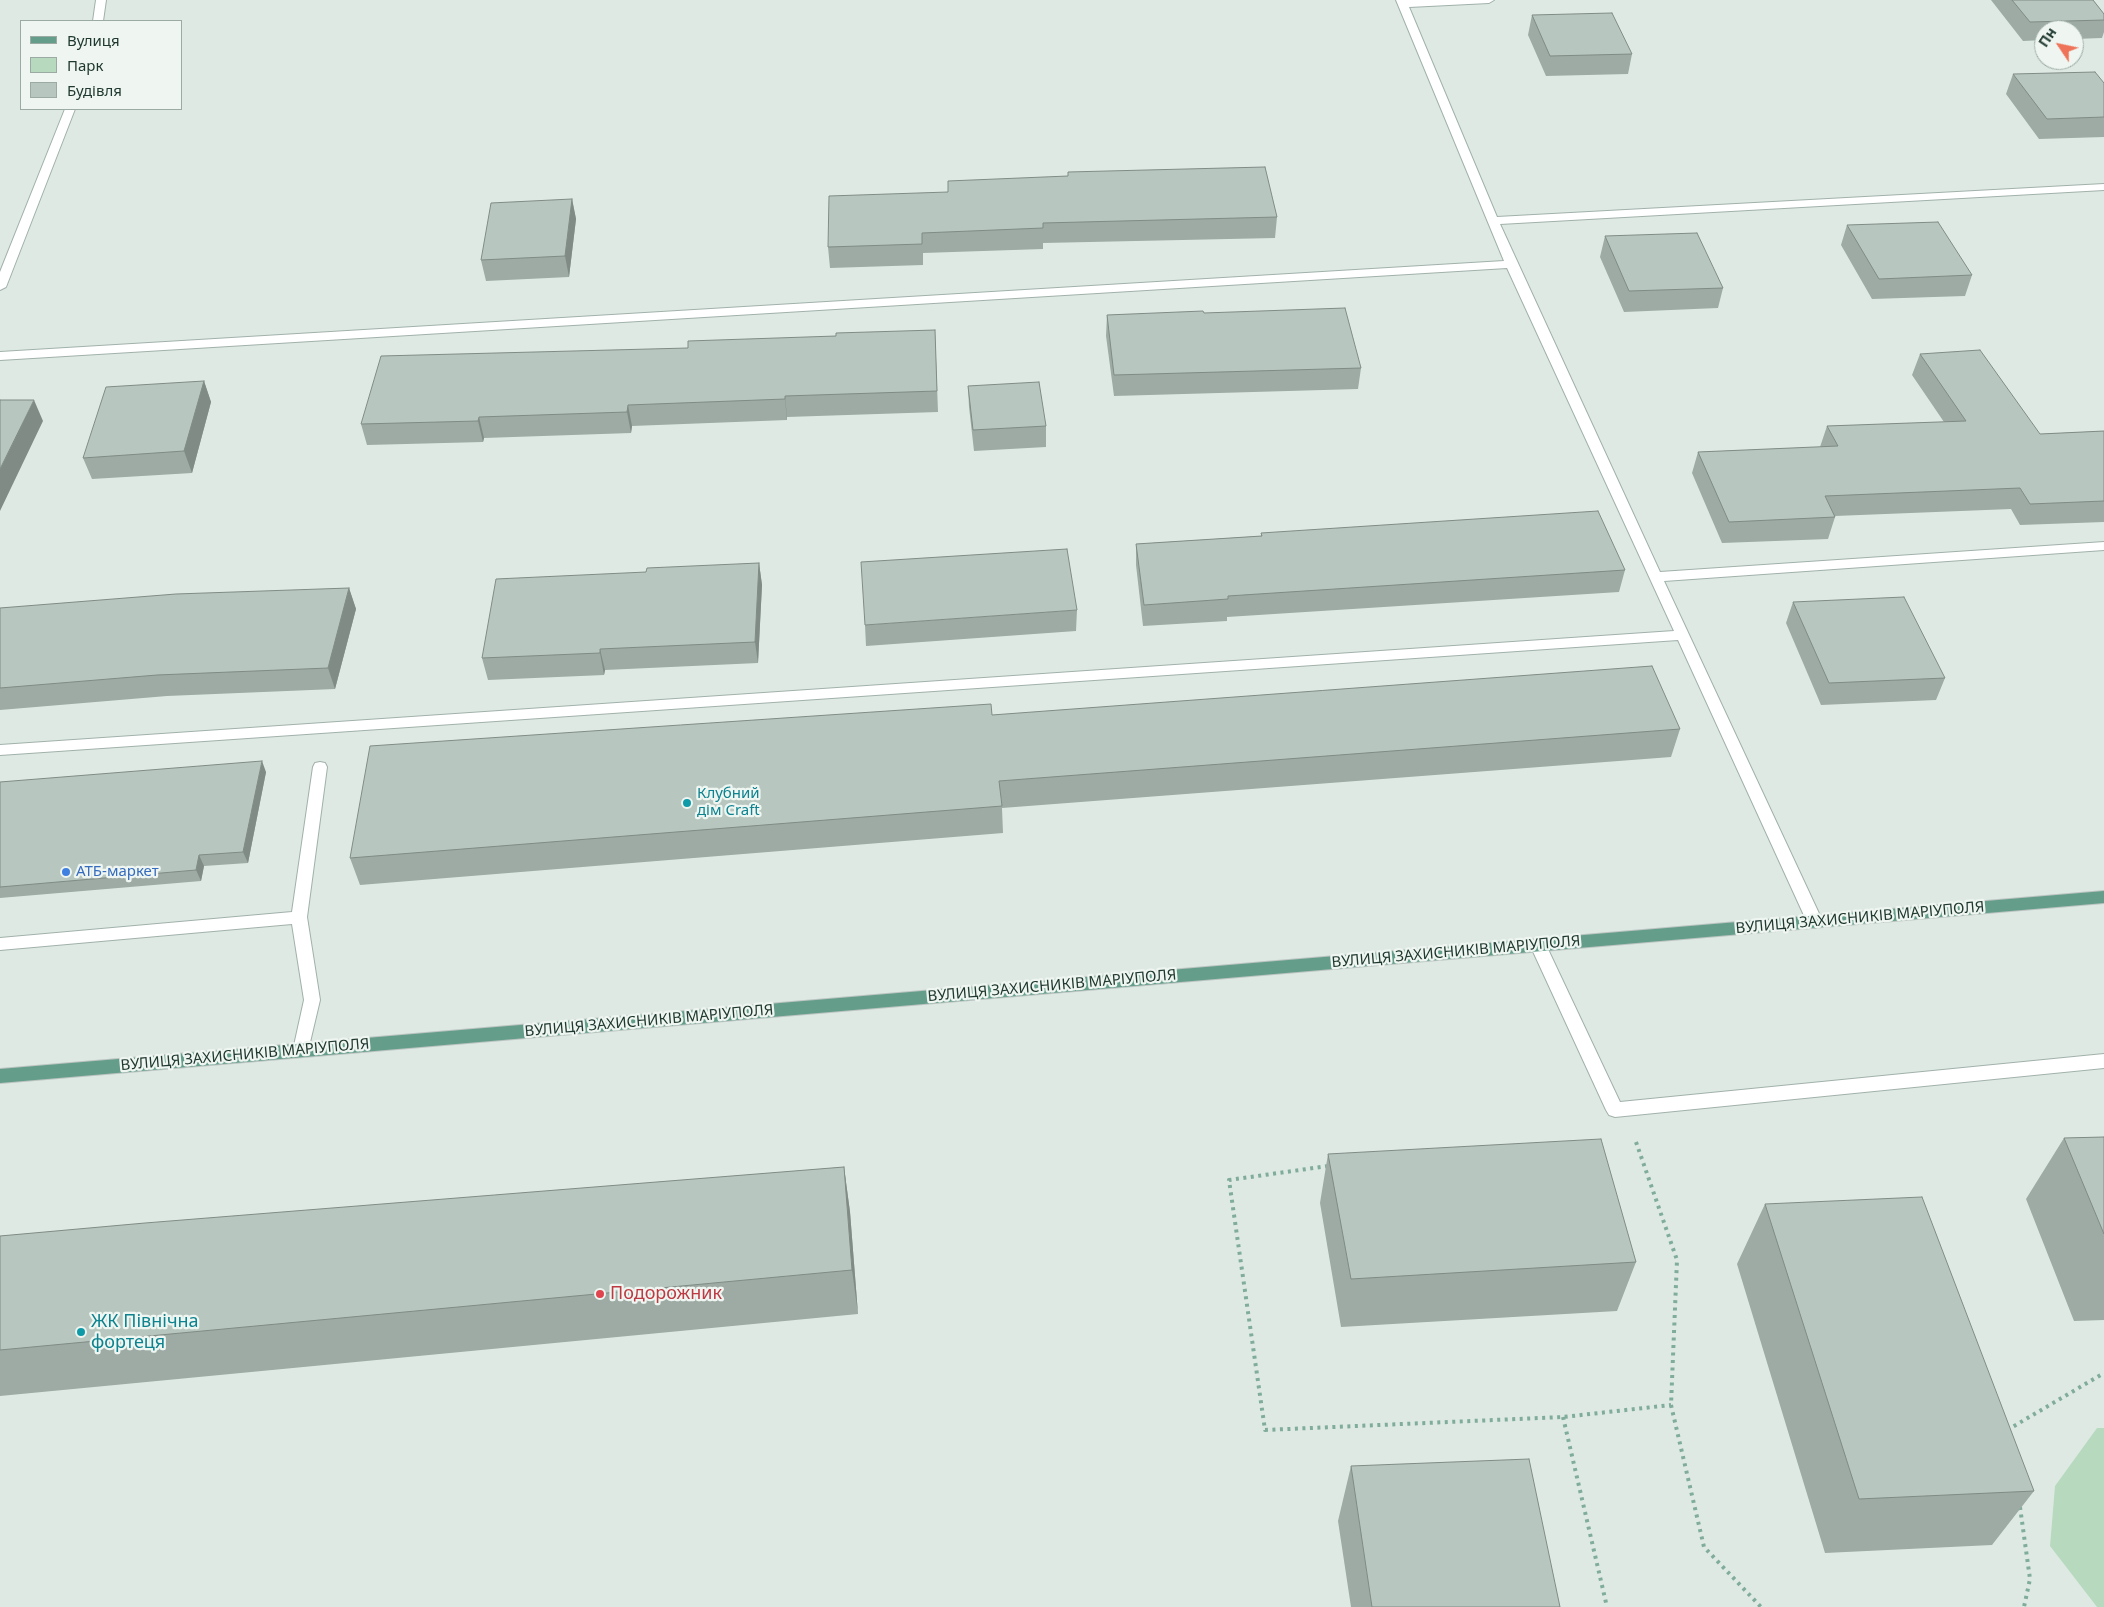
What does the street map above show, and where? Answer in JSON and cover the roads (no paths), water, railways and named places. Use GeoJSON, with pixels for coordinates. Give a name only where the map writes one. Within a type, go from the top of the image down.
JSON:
{"type":"FeatureCollection","features":[{"type":"Feature","properties":{"kind":"main road","name":"ВУЛИЦЯ ЗАХИСНИКІВ МАРІУПОЛЯ"},"geometry":{"type":"LineString","coordinates":[[0,1076],[2104,897]]}},
{"type":"Feature","properties":{"kind":"lane"},"geometry":{"type":"LineString","coordinates":[[98,20],[101,0]]}},
{"type":"Feature","properties":{"kind":"lane"},"geometry":{"type":"LineString","coordinates":[[1489,0],[1402,2],[1512,264],[1815,922]]}},
{"type":"Feature","properties":{"kind":"lane"},"geometry":{"type":"LineString","coordinates":[[0,287],[70,110]]}},
{"type":"Feature","properties":{"kind":"lane"},"geometry":{"type":"LineString","coordinates":[[1494,221],[2104,187]]}},
{"type":"Feature","properties":{"kind":"lane"},"geometry":{"type":"LineString","coordinates":[[0,356],[1512,264]]}},
{"type":"Feature","properties":{"kind":"lane"},"geometry":{"type":"LineString","coordinates":[[1655,577],[2104,546]]}},
{"type":"Feature","properties":{"kind":"lane"},"geometry":{"type":"LineString","coordinates":[[0,750],[1682,635]]}},
{"type":"Feature","properties":{"kind":"lane"},"geometry":{"type":"LineString","coordinates":[[302,1050],[312,1000],[299,917],[320,767]]}},
{"type":"Feature","properties":{"kind":"lane"},"geometry":{"type":"LineString","coordinates":[[0,944],[299,917]]}},
{"type":"Feature","properties":{"kind":"lane"},"geometry":{"type":"LineString","coordinates":[[1538,945],[1615,1110],[2104,1061]]}},
{"type":"Feature","properties":{"kind":"place","name":"Клубний дім Craft"},"geometry":{"type":"Point","coordinates":[687,803]}},
{"type":"Feature","properties":{"kind":"place","name":"АТБ-маркет"},"geometry":{"type":"Point","coordinates":[66,872]}},
{"type":"Feature","properties":{"kind":"place","name":"Подорожник"},"geometry":{"type":"Point","coordinates":[600,1294]}},
{"type":"Feature","properties":{"kind":"place","name":"ЖК Північна фортеця"},"geometry":{"type":"Point","coordinates":[81,1332]}}]}
